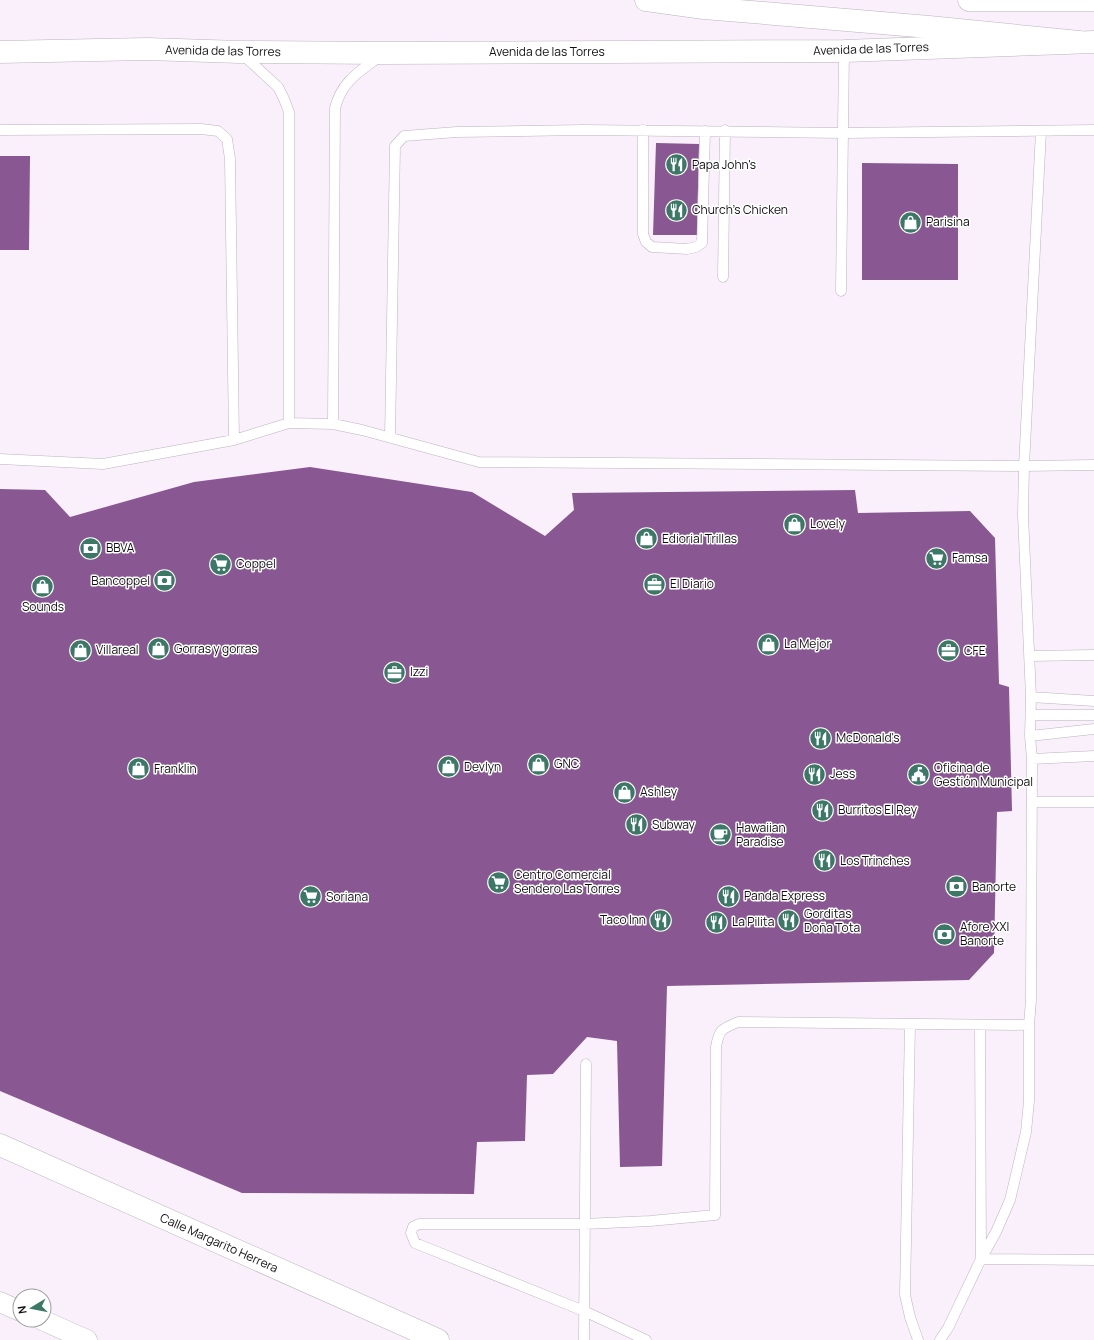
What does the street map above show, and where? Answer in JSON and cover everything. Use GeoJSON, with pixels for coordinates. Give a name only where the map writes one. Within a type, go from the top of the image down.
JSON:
{"type":"FeatureCollection","features":[{"type":"Feature","properties":{"kind":"main road"},"geometry":{"type":"LineString","coordinates":[[646,0],[704,8],[929,27],[1089,43]]}},
{"type":"Feature","properties":{"kind":"main road"},"geometry":{"type":"LineString","coordinates":[[969,0],[1094,0]]}},
{"type":"Feature","properties":{"kind":"main road","name":"Avenida de las Torres"},"geometry":{"type":"LineString","coordinates":[[0,52],[147,49],[240,52],[384,53],[844,51],[1089,43]]}},
{"type":"Feature","properties":{"kind":"main road","name":"Calle Margarito Herrera"},"geometry":{"type":"LineString","coordinates":[[0,1145],[438,1340]]}},
{"type":"Feature","properties":{"kind":"street"},"geometry":{"type":"LineString","coordinates":[[0,1302],[12,1307]]}},
{"type":"Feature","properties":{"kind":"street"},"geometry":{"type":"LineString","coordinates":[[52,1324],[88,1340]]}},
{"type":"Feature","properties":{"kind":"lane"},"geometry":{"type":"LineString","coordinates":[[841,291],[844,51]]}},
{"type":"Feature","properties":{"kind":"lane"},"geometry":{"type":"LineString","coordinates":[[240,52],[278,87],[289,112],[290,423]]}},
{"type":"Feature","properties":{"kind":"lane"},"geometry":{"type":"LineString","coordinates":[[333,424],[335,108],[338,97],[351,77],[384,53]]}},
{"type":"Feature","properties":{"kind":"lane"},"geometry":{"type":"LineString","coordinates":[[0,130],[201,128],[218,132],[227,139],[230,159],[234,440]]}},
{"type":"Feature","properties":{"kind":"lane"},"geometry":{"type":"LineString","coordinates":[[390,438],[395,146],[404,136],[409,134],[457,132],[583,130],[725,130],[843,133],[1041,132],[1094,130]]}},
{"type":"Feature","properties":{"kind":"lane"},"geometry":{"type":"LineString","coordinates":[[642,130],[643,234],[646,242],[652,247],[687,249],[696,247],[702,242],[705,130]]}},
{"type":"Feature","properties":{"kind":"lane"},"geometry":{"type":"LineString","coordinates":[[724,277],[725,130]]}},
{"type":"Feature","properties":{"kind":"lane"},"geometry":{"type":"LineString","coordinates":[[940,1340],[948,1328],[981,1259],[996,1232],[1010,1200],[1026,1132],[1029,1101],[1032,759],[1030,736],[1031,697],[1023,515],[1024,466],[1041,132]]}},
{"type":"Feature","properties":{"kind":"lane"},"geometry":{"type":"LineString","coordinates":[[0,459],[103,464],[234,440],[290,423],[333,424],[362,430],[480,462],[1024,466],[1094,465]]}},
{"type":"Feature","properties":{"kind":"lane"},"geometry":{"type":"LineString","coordinates":[[1029,656],[1094,655]]}},
{"type":"Feature","properties":{"kind":"lane"},"geometry":{"type":"LineString","coordinates":[[1031,697],[1094,701]]}},
{"type":"Feature","properties":{"kind":"lane"},"geometry":{"type":"LineString","coordinates":[[1031,715],[1094,715]]}},
{"type":"Feature","properties":{"kind":"lane"},"geometry":{"type":"LineString","coordinates":[[1030,736],[1094,729]]}},
{"type":"Feature","properties":{"kind":"lane"},"geometry":{"type":"LineString","coordinates":[[1032,759],[1094,756]]}},
{"type":"Feature","properties":{"kind":"lane"},"geometry":{"type":"LineString","coordinates":[[1032,802],[1094,802]]}},
{"type":"Feature","properties":{"kind":"lane"},"geometry":{"type":"LineString","coordinates":[[646,1340],[584,1311],[415,1243],[411,1232],[413,1227],[419,1224],[584,1224],[650,1221],[715,1215],[716,1048],[718,1034],[727,1026],[738,1022],[1029,1025]]}},
{"type":"Feature","properties":{"kind":"lane"},"geometry":{"type":"LineString","coordinates":[[910,1024],[905,1295],[910,1317],[918,1340]]}},
{"type":"Feature","properties":{"kind":"lane"},"geometry":{"type":"LineString","coordinates":[[980,1025],[981,1259]]}},
{"type":"Feature","properties":{"kind":"lane"},"geometry":{"type":"LineString","coordinates":[[584,1340],[586,1064]]}},
{"type":"Feature","properties":{"kind":"lane"},"geometry":{"type":"LineString","coordinates":[[981,1259],[1094,1260]]}},
{"type":"Feature","properties":{"kind":"building"},"geometry":{"type":"Polygon","coordinates":[[[656,143],[699,144],[697,235],[653,235],[656,143]]]}},
{"type":"Feature","properties":{"kind":"building"},"geometry":{"type":"Polygon","coordinates":[[[0,156],[30,156],[29,250],[0,250],[0,156]]]}},
{"type":"Feature","properties":{"kind":"building","name":"Parisina"},"geometry":{"type":"Polygon","coordinates":[[[862,163],[958,164],[958,280],[862,280],[862,163]]]}},
{"type":"Feature","properties":{"kind":"building","name":"Centro Comercial Sendero Las Torres"},"geometry":{"type":"Polygon","coordinates":[[[310,467],[472,492],[545,536],[574,510],[572,493],[855,490],[858,513],[970,511],[995,538],[999,684],[1009,687],[1012,811],[997,812],[994,953],[969,980],[667,986],[662,1166],[620,1167],[617,1041],[587,1037],[553,1074],[527,1075],[525,1141],[477,1142],[474,1194],[242,1193],[0,1091],[0,489],[45,490],[70,517],[194,482],[310,467]]]}},
{"type":"Feature","properties":{"kind":"place","name":"Papa John's"},"geometry":{"type":"Point","coordinates":[677,165]}},
{"type":"Feature","properties":{"kind":"place","name":"Church's Chicken"},"geometry":{"type":"Point","coordinates":[676,210]}},
{"type":"Feature","properties":{"kind":"place","name":"Parisina"},"geometry":{"type":"Point","coordinates":[910,222]}},
{"type":"Feature","properties":{"kind":"place","name":"Lovely"},"geometry":{"type":"Point","coordinates":[794,524]}},
{"type":"Feature","properties":{"kind":"place","name":"Ediorial Trillas"},"geometry":{"type":"Point","coordinates":[646,539]}},
{"type":"Feature","properties":{"kind":"place","name":"BBVA"},"geometry":{"type":"Point","coordinates":[90,548]}},
{"type":"Feature","properties":{"kind":"place","name":"Famsa"},"geometry":{"type":"Point","coordinates":[937,558]}},
{"type":"Feature","properties":{"kind":"place","name":"Coppel"},"geometry":{"type":"Point","coordinates":[221,564]}},
{"type":"Feature","properties":{"kind":"place","name":"Bancoppel"},"geometry":{"type":"Point","coordinates":[165,581]}},
{"type":"Feature","properties":{"kind":"place","name":"El Diario"},"geometry":{"type":"Point","coordinates":[654,584]}},
{"type":"Feature","properties":{"kind":"place","name":"Sounds"},"geometry":{"type":"Point","coordinates":[43,586]}},
{"type":"Feature","properties":{"kind":"place","name":"La Mejor"},"geometry":{"type":"Point","coordinates":[769,644]}},
{"type":"Feature","properties":{"kind":"place","name":"Gorras y gorras"},"geometry":{"type":"Point","coordinates":[158,649]}},
{"type":"Feature","properties":{"kind":"place","name":"Villareal"},"geometry":{"type":"Point","coordinates":[80,650]}},
{"type":"Feature","properties":{"kind":"place","name":"CFE"},"geometry":{"type":"Point","coordinates":[949,651]}},
{"type":"Feature","properties":{"kind":"place","name":"Izzi"},"geometry":{"type":"Point","coordinates":[394,672]}},
{"type":"Feature","properties":{"kind":"place","name":"McDonald's"},"geometry":{"type":"Point","coordinates":[820,738]}},
{"type":"Feature","properties":{"kind":"place","name":"GNC"},"geometry":{"type":"Point","coordinates":[538,764]}},
{"type":"Feature","properties":{"kind":"place","name":"Devlyn"},"geometry":{"type":"Point","coordinates":[448,767]}},
{"type":"Feature","properties":{"kind":"place","name":"Franklin"},"geometry":{"type":"Point","coordinates":[139,769]}},
{"type":"Feature","properties":{"kind":"place","name":"Jess"},"geometry":{"type":"Point","coordinates":[815,774]}},
{"type":"Feature","properties":{"kind":"place","name":"Oficina de Gestión Municipal"},"geometry":{"type":"Point","coordinates":[919,775]}},
{"type":"Feature","properties":{"kind":"place","name":"Ashley"},"geometry":{"type":"Point","coordinates":[625,792]}},
{"type":"Feature","properties":{"kind":"place","name":"Burritos El Rey"},"geometry":{"type":"Point","coordinates":[822,810]}},
{"type":"Feature","properties":{"kind":"place","name":"Subway"},"geometry":{"type":"Point","coordinates":[637,825]}},
{"type":"Feature","properties":{"kind":"place","name":"Hawaiian Paradise"},"geometry":{"type":"Point","coordinates":[721,835]}},
{"type":"Feature","properties":{"kind":"place","name":"Los Trinches"},"geometry":{"type":"Point","coordinates":[824,861]}},
{"type":"Feature","properties":{"kind":"place","name":"Centro Comercial Sendero Las Torres"},"geometry":{"type":"Point","coordinates":[498,882]}},
{"type":"Feature","properties":{"kind":"place","name":"Banorte"},"geometry":{"type":"Point","coordinates":[956,887]}},
{"type":"Feature","properties":{"kind":"place","name":"Panda Express"},"geometry":{"type":"Point","coordinates":[729,896]}},
{"type":"Feature","properties":{"kind":"place","name":"Soriana"},"geometry":{"type":"Point","coordinates":[310,897]}},
{"type":"Feature","properties":{"kind":"place","name":"Taco Inn"},"geometry":{"type":"Point","coordinates":[661,920]}},
{"type":"Feature","properties":{"kind":"place","name":"Gorditas Doña Tota"},"geometry":{"type":"Point","coordinates":[789,921]}},
{"type":"Feature","properties":{"kind":"place","name":"La Pilita"},"geometry":{"type":"Point","coordinates":[716,922]}},
{"type":"Feature","properties":{"kind":"place","name":"Afore XXI Banorte"},"geometry":{"type":"Point","coordinates":[945,934]}}]}
